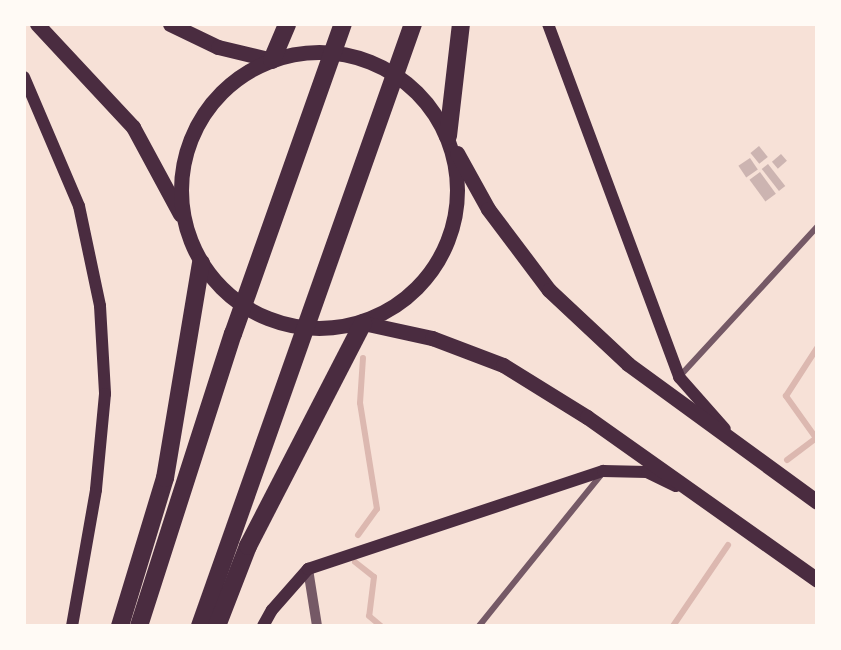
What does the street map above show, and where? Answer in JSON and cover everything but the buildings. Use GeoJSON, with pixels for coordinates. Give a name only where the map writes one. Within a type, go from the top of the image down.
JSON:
{"type":"FeatureCollection","features":[{"type":"Feature","properties":{"kind":"highway"},"geometry":{"type":"LineString","coordinates":[[272,60],[287,24]]}},
{"type":"Feature","properties":{"kind":"highway"},"geometry":{"type":"LineString","coordinates":[[139,626],[233,334],[343,24]]}},
{"type":"Feature","properties":{"kind":"highway"},"geometry":{"type":"LineString","coordinates":[[448,136],[461,24]]}},
{"type":"Feature","properties":{"kind":"highway"},"geometry":{"type":"LineString","coordinates":[[200,626],[412,29]]}},
{"type":"Feature","properties":{"kind":"highway"},"geometry":{"type":"LineString","coordinates":[[120,626],[165,478],[201,263]]}},
{"type":"Feature","properties":{"kind":"highway"},"geometry":{"type":"LineString","coordinates":[[217,626],[248,546],[363,323]]}},
{"type":"Feature","properties":{"kind":"main road"},"geometry":{"type":"LineString","coordinates":[[37,24],[134,127],[184,220],[201,263],[232,298],[272,321],[318,330],[363,323],[404,301],[435,268],[449,237],[458,181],[448,136]]}},
{"type":"Feature","properties":{"kind":"main road"},"geometry":{"type":"LineString","coordinates":[[170,24],[218,46],[272,60]]}},
{"type":"Feature","properties":{"kind":"main road"},"geometry":{"type":"LineString","coordinates":[[548,24],[679,377],[735,441]]}},
{"type":"Feature","properties":{"kind":"main road"},"geometry":{"type":"LineString","coordinates":[[184,220],[181,174],[194,129],[220,91],[254,66],[300,51],[346,52],[388,69],[424,98],[448,136],[488,209],[549,290],[628,364],[817,502]]}},
{"type":"Feature","properties":{"kind":"main road"},"geometry":{"type":"LineString","coordinates":[[24,77],[79,206],[99,306],[105,394],[96,490],[72,626]]}},
{"type":"Feature","properties":{"kind":"main road"},"geometry":{"type":"LineString","coordinates":[[363,323],[432,338],[503,365],[587,417],[817,580]]}},
{"type":"Feature","properties":{"kind":"main road"},"geometry":{"type":"LineString","coordinates":[[263,626],[272,610],[308,569],[603,471],[647,472],[693,494]]}},
{"type":"Feature","properties":{"kind":"street"},"geometry":{"type":"LineString","coordinates":[[679,377],[817,227]]}},
{"type":"Feature","properties":{"kind":"street"},"geometry":{"type":"LineString","coordinates":[[479,626],[603,471]]}},
{"type":"Feature","properties":{"kind":"street"},"geometry":{"type":"LineString","coordinates":[[308,569],[317,626]]}},
{"type":"Feature","properties":{"kind":"waterway"},"geometry":{"type":"LineString","coordinates":[[787,460],[816,438],[786,396],[817,348]]}},
{"type":"Feature","properties":{"kind":"waterway"},"geometry":{"type":"LineString","coordinates":[[358,535],[377,509],[360,403],[363,358]]}},
{"type":"Feature","properties":{"kind":"waterway"},"geometry":{"type":"LineString","coordinates":[[673,626],[728,545]]}},
{"type":"Feature","properties":{"kind":"waterway"},"geometry":{"type":"LineString","coordinates":[[355,562],[374,577],[369,616],[381,626]]}}]}
